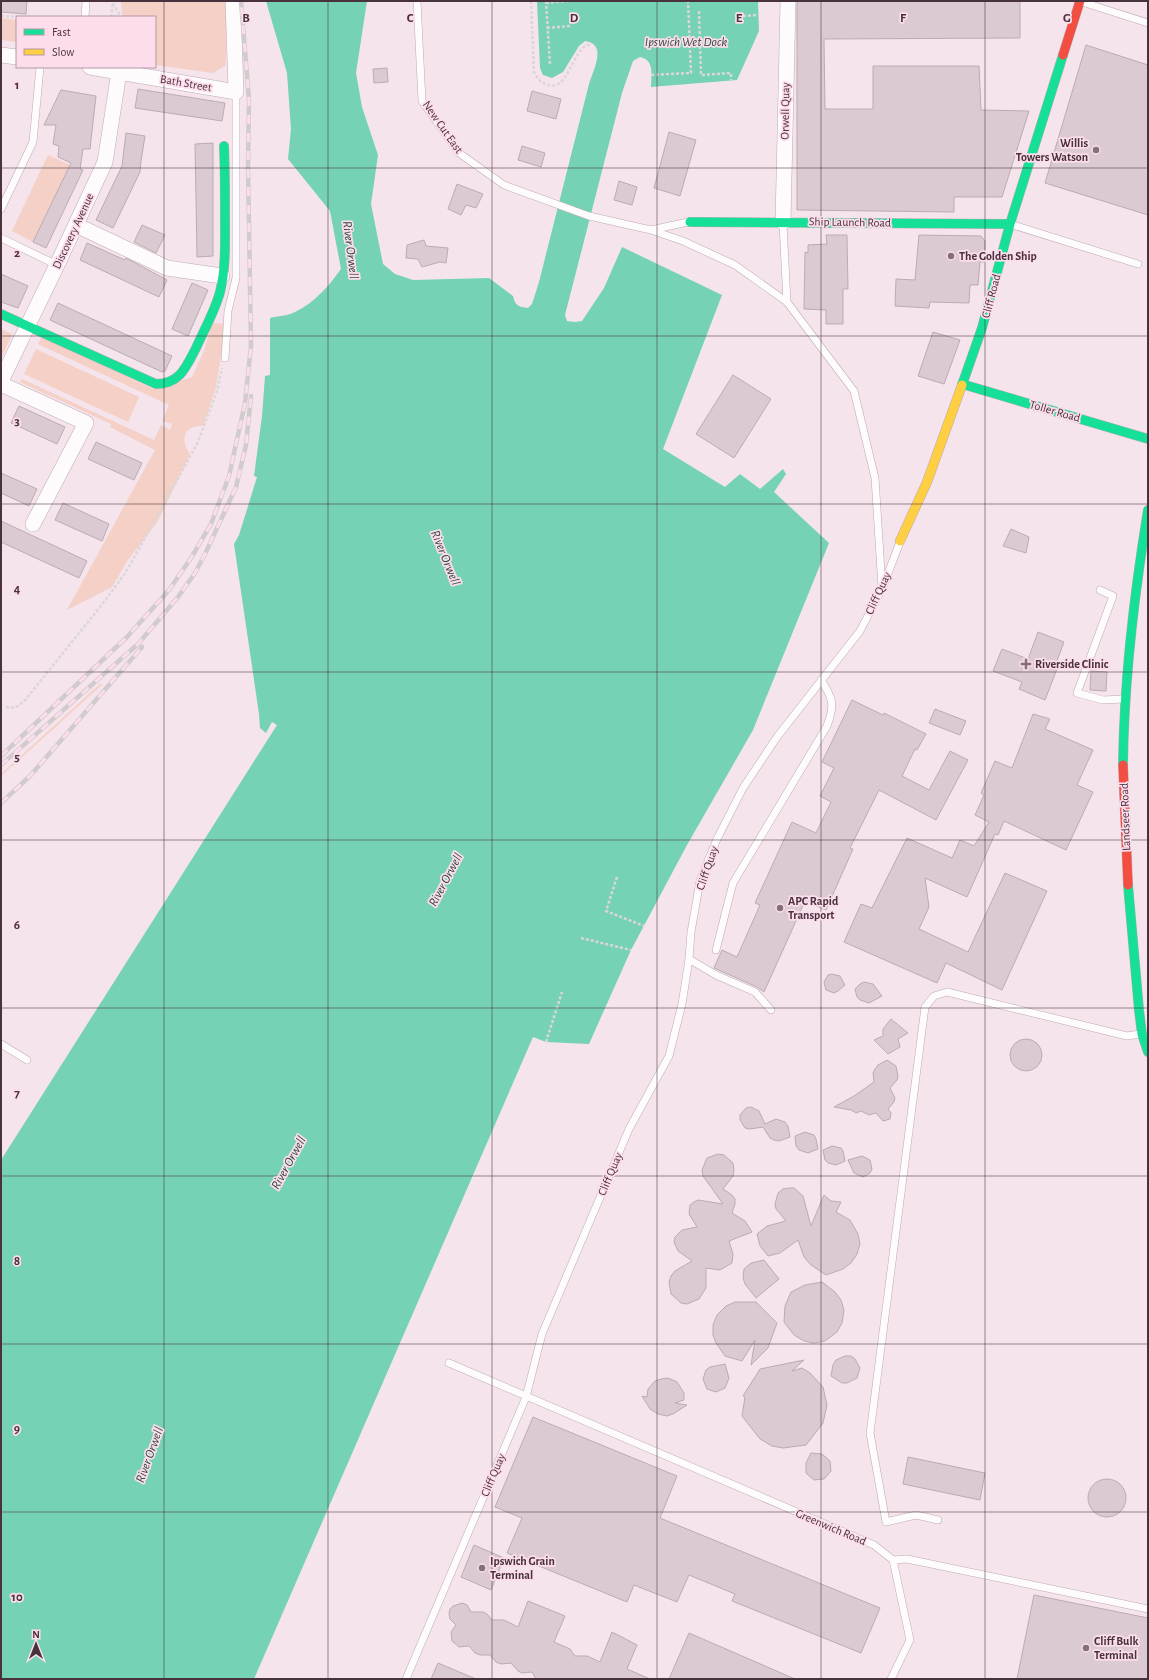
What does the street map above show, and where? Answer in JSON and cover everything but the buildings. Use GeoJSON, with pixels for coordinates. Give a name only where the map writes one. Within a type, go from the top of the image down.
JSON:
{"type":"FeatureCollection","features":[{"type":"Feature","properties":{"kind":"street"},"geometry":{"type":"LineString","coordinates":[[233,1],[236,92]]}},
{"type":"Feature","properties":{"kind":"street","name":"Orwell Quay"},"geometry":{"type":"LineString","coordinates":[[783,222],[788,1]]}},
{"type":"Feature","properties":{"kind":"street","name":"Cliff Road"},"geometry":{"type":"LineString","coordinates":[[900,541],[927,482],[982,328],[1010,224],[1080,1]]}},
{"type":"Feature","properties":{"kind":"street"},"geometry":{"type":"LineString","coordinates":[[1,56],[16,57]]}},
{"type":"Feature","properties":{"kind":"street","name":"Bath Street"},"geometry":{"type":"LineString","coordinates":[[96,68],[236,92]]}},
{"type":"Feature","properties":{"kind":"street","name":"Discovery Avenue"},"geometry":{"type":"LineString","coordinates":[[1,383],[105,162],[119,72]]}},
{"type":"Feature","properties":{"kind":"street"},"geometry":{"type":"LineString","coordinates":[[1,314],[156,384],[171,383],[182,375],[217,300],[222,276],[225,257],[224,146]]}},
{"type":"Feature","properties":{"kind":"street","name":"Ship Launch Road"},"geometry":{"type":"LineString","coordinates":[[690,222],[1010,224]]}},
{"type":"Feature","properties":{"kind":"street"},"geometry":{"type":"LineString","coordinates":[[76,225],[167,268],[222,276]]}},
{"type":"Feature","properties":{"kind":"street"},"geometry":{"type":"LineString","coordinates":[[1,383],[86,423],[33,524]]}},
{"type":"Feature","properties":{"kind":"street","name":"Toller Road"},"geometry":{"type":"LineString","coordinates":[[962,384],[1148,439]]}},
{"type":"Feature","properties":{"kind":"street","name":"Landseer Road"},"geometry":{"type":"LineString","coordinates":[[1148,510],[1136,581],[1123,733],[1124,831],[1142,1034],[1148,1052]]}},
{"type":"Feature","properties":{"kind":"street"},"geometry":{"type":"LineString","coordinates":[[1136,581],[1148,586]]}},
{"type":"Feature","properties":{"kind":"lane"},"geometry":{"type":"LineString","coordinates":[[84,16],[86,1]]}},
{"type":"Feature","properties":{"kind":"lane","name":"New Cut East"},"geometry":{"type":"LineString","coordinates":[[417,1],[422,102],[459,153],[504,185],[589,216],[651,230],[684,241],[736,265],[787,302],[854,391],[875,478],[882,590]]}},
{"type":"Feature","properties":{"kind":"lane"},"geometry":{"type":"LineString","coordinates":[[1080,1],[1148,23]]}},
{"type":"Feature","properties":{"kind":"lane"},"geometry":{"type":"LineString","coordinates":[[1,209],[33,142],[40,68]]}},
{"type":"Feature","properties":{"kind":"lane"},"geometry":{"type":"LineString","coordinates":[[225,358],[228,311],[236,278],[236,92]]}},
{"type":"Feature","properties":{"kind":"lane"},"geometry":{"type":"LineString","coordinates":[[651,230],[690,222]]}},
{"type":"Feature","properties":{"kind":"lane"},"geometry":{"type":"LineString","coordinates":[[783,222],[787,302]]}},
{"type":"Feature","properties":{"kind":"lane"},"geometry":{"type":"LineString","coordinates":[[1010,224],[1138,264]]}},
{"type":"Feature","properties":{"kind":"lane"},"geometry":{"type":"LineString","coordinates":[[1,238],[57,265]]}},
{"type":"Feature","properties":{"kind":"lane","name":"Cliff Quay"},"geometry":{"type":"LineString","coordinates":[[406,1679],[526,1397],[545,1326],[629,1129],[669,1056],[682,1004],[689,959],[691,932],[700,881],[717,839],[743,788],[776,737],[860,630],[882,590],[900,541]]}},
{"type":"Feature","properties":{"kind":"lane"},"geometry":{"type":"LineString","coordinates":[[1100,590],[1114,596],[1077,693],[1103,700],[1125,699]]}},
{"type":"Feature","properties":{"kind":"lane"},"geometry":{"type":"LineString","coordinates":[[716,950],[733,883],[827,726],[833,711],[830,693],[821,680]]}},
{"type":"Feature","properties":{"kind":"lane"},"geometry":{"type":"LineString","coordinates":[[689,959],[716,975],[755,992],[771,1010]]}},
{"type":"Feature","properties":{"kind":"lane"},"geometry":{"type":"LineString","coordinates":[[938,1520],[916,1515],[886,1522],[870,1433],[925,1007],[934,996],[947,992],[1127,1036],[1142,1034]]}},
{"type":"Feature","properties":{"kind":"lane"},"geometry":{"type":"LineString","coordinates":[[1,1044],[27,1060]]}},
{"type":"Feature","properties":{"kind":"lane","name":"Greenwich Road"},"geometry":{"type":"LineString","coordinates":[[449,1363],[874,1545],[894,1560]]}},
{"type":"Feature","properties":{"kind":"lane"},"geometry":{"type":"LineString","coordinates":[[891,1679],[910,1640],[894,1560],[907,1559],[1148,1609]]}},
{"type":"Feature","properties":{"kind":"path"},"geometry":{"type":"LineString","coordinates":[[531,1],[534,72],[537,78],[543,83],[549,86],[554,86],[560,83],[566,76],[580,49],[591,45]]}},
{"type":"Feature","properties":{"kind":"path"},"geometry":{"type":"LineString","coordinates":[[550,64],[546,2],[568,1]]}},
{"type":"Feature","properties":{"kind":"path"},"geometry":{"type":"LineString","coordinates":[[651,75],[691,74],[688,1]]}},
{"type":"Feature","properties":{"kind":"path"},"geometry":{"type":"LineString","coordinates":[[111,16],[113,2]]}},
{"type":"Feature","properties":{"kind":"path"},"geometry":{"type":"LineString","coordinates":[[113,2],[120,16]]}},
{"type":"Feature","properties":{"kind":"path"},"geometry":{"type":"LineString","coordinates":[[699,11],[701,75],[731,73],[731,80]]}},
{"type":"Feature","properties":{"kind":"path"},"geometry":{"type":"LineString","coordinates":[[743,16],[758,15]]}},
{"type":"Feature","properties":{"kind":"path"},"geometry":{"type":"LineString","coordinates":[[1,16],[16,17]]}},
{"type":"Feature","properties":{"kind":"path"},"geometry":{"type":"LineString","coordinates":[[547,28],[571,26]]}},
{"type":"Feature","properties":{"kind":"path"},"geometry":{"type":"LineString","coordinates":[[6,707],[18,707],[25,700],[101,606],[126,572],[197,444],[217,391],[225,358]]}},
{"type":"Feature","properties":{"kind":"path"},"geometry":{"type":"LineString","coordinates":[[617,877],[606,911],[644,926]]}},
{"type":"Feature","properties":{"kind":"path"},"geometry":{"type":"LineString","coordinates":[[581,938],[631,950]]}},
{"type":"Feature","properties":{"kind":"path"},"geometry":{"type":"LineString","coordinates":[[546,1042],[562,992]]}},
{"type":"Feature","properties":{"kind":"shaded area"},"geometry":{"type":"Polygon","coordinates":[[[121,1],[226,1],[226,65],[213,73],[156,65],[156,16],[122,15],[121,1]]]}},
{"type":"Feature","properties":{"kind":"shaded area"},"geometry":{"type":"Polygon","coordinates":[[[1,18],[16,20],[16,42],[1,40],[1,18]]]}},
{"type":"Feature","properties":{"kind":"shaded area"},"geometry":{"type":"Polygon","coordinates":[[[48,155],[70,165],[33,242],[12,231],[48,155]]]}},
{"type":"Feature","properties":{"kind":"shaded area"},"geometry":{"type":"Polygon","coordinates":[[[212,323],[226,324],[216,387],[203,426],[191,428],[185,434],[185,444],[190,454],[158,521],[128,560],[112,587],[67,610],[155,450],[110,427],[111,424],[20,382],[22,379],[154,440],[161,425],[170,430],[172,424],[162,421],[169,405],[38,344],[42,337],[153,389],[192,377],[204,351],[212,323]]]}},
{"type":"Feature","properties":{"kind":"shaded area"},"geometry":{"type":"Polygon","coordinates":[[[1,329],[12,334],[1,359],[1,329]]]}},
{"type":"Feature","properties":{"kind":"shaded area"},"geometry":{"type":"Polygon","coordinates":[[[36,349],[139,397],[128,422],[24,374],[36,349]]]}},
{"type":"Feature","properties":{"kind":"shaded area"},"geometry":{"type":"Polygon","coordinates":[[[100,684],[103,684],[1,776],[1,774],[100,684]]]}},
{"type":"Feature","properties":{"kind":"water"},"geometry":{"type":"Polygon","coordinates":[[[266,1],[367,1],[356,73],[362,107],[378,155],[371,204],[383,264],[395,274],[413,280],[489,278],[513,296],[518,305],[528,308],[532,304],[539,282],[589,84],[597,58],[596,47],[592,43],[585,41],[579,46],[563,72],[552,78],[543,75],[540,68],[537,1],[758,1],[759,31],[737,80],[651,87],[651,69],[648,61],[640,57],[633,61],[622,93],[565,315],[567,321],[582,321],[604,288],[622,247],[722,295],[663,449],[725,487],[740,474],[760,489],[783,469],[786,474],[774,492],[829,543],[753,730],[687,845],[631,950],[589,1044],[546,1042],[533,1037],[254,1679],[1,1679],[1,1160],[277,725],[272,722],[266,733],[260,728],[234,544],[239,535],[257,477],[254,476],[262,416],[265,376],[270,375],[270,318],[292,313],[309,304],[326,288],[341,269],[330,211],[288,159],[291,129],[287,73],[266,1]]]}},
{"type":"Feature","properties":{"kind":"railway"},"geometry":{"type":"LineString","coordinates":[[1,756],[127,637],[169,590],[191,558],[211,524],[229,476],[245,403],[251,345],[248,166],[249,100],[241,1]]}},
{"type":"Feature","properties":{"kind":"railway"},"geometry":{"type":"LineString","coordinates":[[1,765],[138,644],[178,597],[195,573],[236,487],[246,445],[251,396]]}},
{"type":"Feature","properties":{"kind":"railway"},"geometry":{"type":"LineString","coordinates":[[1,803],[30,776],[142,647]]}},
{"type":"Feature","properties":{"kind":"traffic: fast"},"geometry":{"type":"LineString","coordinates":[[962,385],[982,328],[1010,224],[1063,55]]}},
{"type":"Feature","properties":{"kind":"traffic: fast"},"geometry":{"type":"LineString","coordinates":[[1,314],[156,384],[164,383],[177,378],[185,368],[196,348],[215,306],[222,283],[225,246],[224,146]]}},
{"type":"Feature","properties":{"kind":"traffic: fast"},"geometry":{"type":"LineString","coordinates":[[690,222],[1010,224]]}},
{"type":"Feature","properties":{"kind":"traffic: fast"},"geometry":{"type":"LineString","coordinates":[[962,384],[1148,439]]}},
{"type":"Feature","properties":{"kind":"traffic: fast"},"geometry":{"type":"LineString","coordinates":[[1123,765],[1125,701],[1131,637],[1138,574],[1148,510]]}},
{"type":"Feature","properties":{"kind":"traffic: fast"},"geometry":{"type":"LineString","coordinates":[[1128,885],[1139,1010],[1142,1034],[1148,1052]]}},
{"type":"Feature","properties":{"kind":"traffic: slow"},"geometry":{"type":"LineString","coordinates":[[900,541],[927,482],[962,385]]}},
{"type":"Feature","properties":{"kind":"traffic: jam"},"geometry":{"type":"LineString","coordinates":[[1063,55],[1080,1]]}},
{"type":"Feature","properties":{"kind":"traffic: jam"},"geometry":{"type":"LineString","coordinates":[[1123,765],[1128,885]]}},
{"type":"Feature","properties":{"kind":"place","name":"Willis Towers Watson"},"geometry":{"type":"Point","coordinates":[1096,150]}},
{"type":"Feature","properties":{"kind":"place","name":"The Golden Ship"},"geometry":{"type":"Point","coordinates":[951,256]}},
{"type":"Feature","properties":{"kind":"place","name":"Riverside Clinic"},"geometry":{"type":"Point","coordinates":[1026,664]}},
{"type":"Feature","properties":{"kind":"place","name":"APC Rapid Transport"},"geometry":{"type":"Point","coordinates":[780,908]}},
{"type":"Feature","properties":{"kind":"place","name":"Ipswich Grain Terminal"},"geometry":{"type":"Point","coordinates":[482,1568]}},
{"type":"Feature","properties":{"kind":"place","name":"Cliff Bulk Terminal"},"geometry":{"type":"Point","coordinates":[1086,1648]}},
{"type":"Feature","properties":{"kind":"water label","name":"Ipswich Wet Dock"},"geometry":{"type":"Point","coordinates":[686,42]}},
{"type":"Feature","properties":{"kind":"water label","name":"River Orwell"},"geometry":{"type":"Point","coordinates":[350,250]}},
{"type":"Feature","properties":{"kind":"water label","name":"River Orwell"},"geometry":{"type":"Point","coordinates":[445,558]}},
{"type":"Feature","properties":{"kind":"water label","name":"River Orwell"},"geometry":{"type":"Point","coordinates":[446,880]}},
{"type":"Feature","properties":{"kind":"water label","name":"River Orwell"},"geometry":{"type":"Point","coordinates":[289,1163]}},
{"type":"Feature","properties":{"kind":"water label","name":"River Orwell"},"geometry":{"type":"Point","coordinates":[150,1455]}}]}
